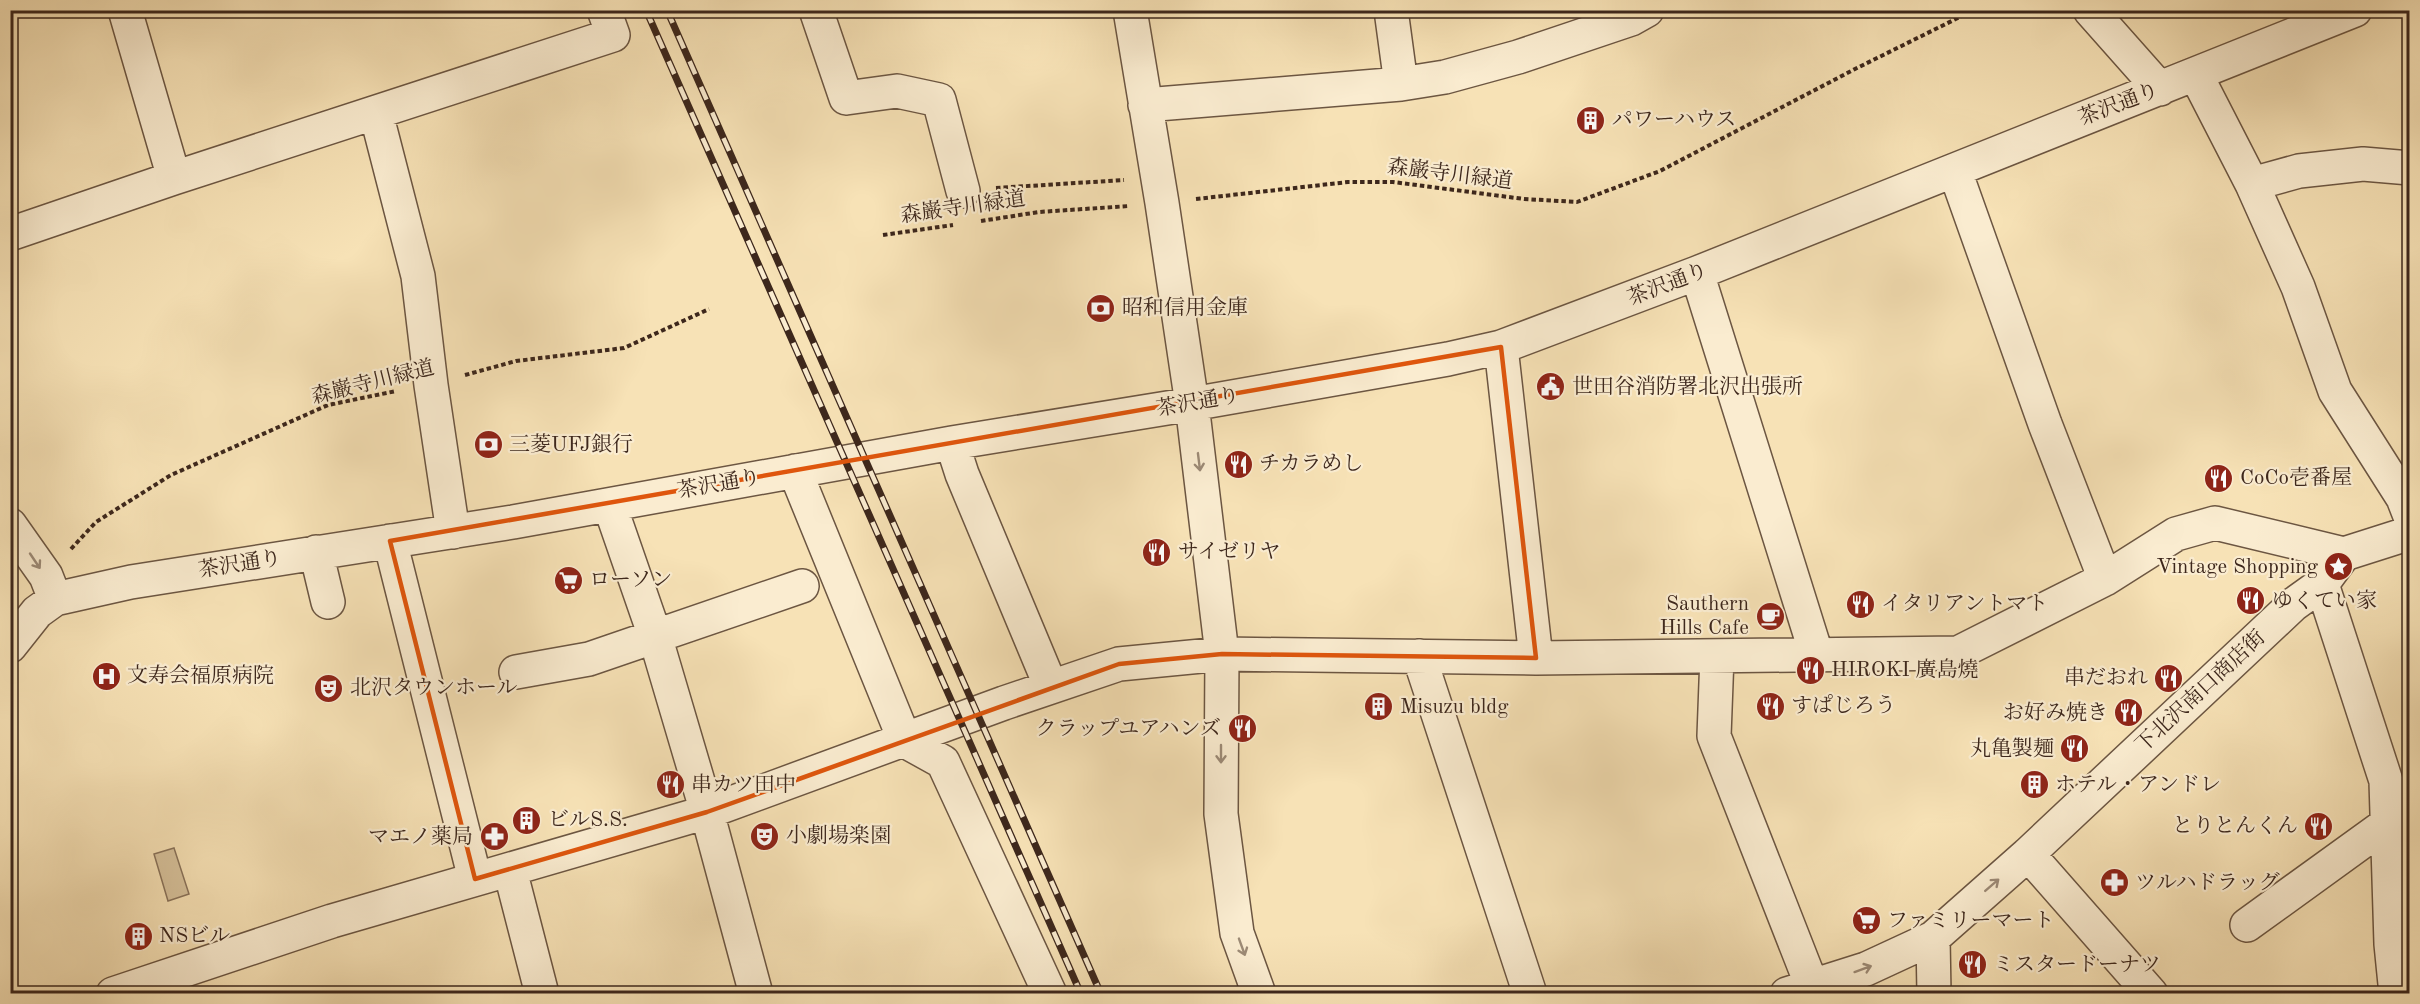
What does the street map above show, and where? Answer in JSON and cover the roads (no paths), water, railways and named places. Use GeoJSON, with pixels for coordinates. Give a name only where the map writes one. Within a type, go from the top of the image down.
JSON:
{"type":"FeatureCollection","features":[{"type":"Feature","properties":{"kind":"street"},"geometry":{"type":"LineString","coordinates":[[125,10],[174,178]]}},
{"type":"Feature","properties":{"kind":"street"},"geometry":{"type":"LineString","coordinates":[[10,234],[613,35],[603,10]]}},
{"type":"Feature","properties":{"kind":"street"},"geometry":{"type":"LineString","coordinates":[[816,10],[846,98],[897,91],[939,100],[963,190]]}},
{"type":"Feature","properties":{"kind":"street"},"geometry":{"type":"LineString","coordinates":[[1130,10],[1192,404],[1222,654],[1221,814],[1237,933],[1259,993]]}},
{"type":"Feature","properties":{"kind":"street"},"geometry":{"type":"LineString","coordinates":[[1391,10],[1401,84]]}},
{"type":"Feature","properties":{"kind":"street"},"geometry":{"type":"LineString","coordinates":[[1145,105],[1401,84],[1445,77],[1518,57],[1631,19],[1647,10]]}},
{"type":"Feature","properties":{"kind":"street"},"geometry":{"type":"LineString","coordinates":[[2090,10],[2160,89]]}},
{"type":"Feature","properties":{"kind":"street","name":"茶沢通り"},"geometry":{"type":"LineString","coordinates":[[11,644],[37,612],[50,587],[131,582],[453,532],[1448,359],[1501,347],[1697,273],[2355,10]]}},
{"type":"Feature","properties":{"kind":"street"},"geometry":{"type":"LineString","coordinates":[[2196,75],[2252,184],[2298,287],[2335,391],[2403,498],[2409,516]]}},
{"type":"Feature","properties":{"kind":"street"},"geometry":{"type":"LineString","coordinates":[[376,113],[418,276],[431,385],[453,532]]}},
{"type":"Feature","properties":{"kind":"street"},"geometry":{"type":"LineString","coordinates":[[2252,184],[2299,171],[2363,164],[2409,168]]}},
{"type":"Feature","properties":{"kind":"street"},"geometry":{"type":"LineString","coordinates":[[1955,171],[2045,424],[2105,579]]}},
{"type":"Feature","properties":{"kind":"street"},"geometry":{"type":"LineString","coordinates":[[1697,273],[1816,653]]}},
{"type":"Feature","properties":{"kind":"street"},"geometry":{"type":"LineString","coordinates":[[1501,347],[1536,658]]}},
{"type":"Feature","properties":{"kind":"street"},"geometry":{"type":"LineString","coordinates":[[952,444],[962,474],[1051,687]]}},
{"type":"Feature","properties":{"kind":"street"},"geometry":{"type":"LineString","coordinates":[[795,471],[905,741],[943,762],[1050,993]]}},
{"type":"Feature","properties":{"kind":"street"},"geometry":{"type":"LineString","coordinates":[[610,506],[655,636],[707,812],[756,993]]}},
{"type":"Feature","properties":{"kind":"street"},"geometry":{"type":"LineString","coordinates":[[113,993],[149,988],[332,921],[707,812],[1119,664],[1222,654],[1536,658],[1958,653],[2105,579],[2176,534],[2215,523],[2344,554],[2409,532]]}},
{"type":"Feature","properties":{"kind":"street"},"geometry":{"type":"LineString","coordinates":[[10,525],[50,587]]}},
{"type":"Feature","properties":{"kind":"street"},"geometry":{"type":"LineString","coordinates":[[390,541],[475,879]]}},
{"type":"Feature","properties":{"kind":"street"},"geometry":{"type":"LineString","coordinates":[[316,552],[328,602]]}},
{"type":"Feature","properties":{"kind":"street","name":"下北沢南口商店街"},"geometry":{"type":"LineString","coordinates":[[1799,990],[1866,969],[1933,938],[2028,854],[2294,604],[2322,584],[2344,554]]}},
{"type":"Feature","properties":{"kind":"street"},"geometry":{"type":"LineString","coordinates":[[2322,584],[2386,781],[2391,944],[2396,993]]}},
{"type":"Feature","properties":{"kind":"street"},"geometry":{"type":"LineString","coordinates":[[516,672],[589,659],[802,586]]}},
{"type":"Feature","properties":{"kind":"street"},"geometry":{"type":"LineString","coordinates":[[1419,656],[1519,990]]}},
{"type":"Feature","properties":{"kind":"street"},"geometry":{"type":"LineString","coordinates":[[1716,656],[1714,736],[1799,990]]}},
{"type":"Feature","properties":{"kind":"street"},"geometry":{"type":"LineString","coordinates":[[2247,925],[2388,823]]}},
{"type":"Feature","properties":{"kind":"street"},"geometry":{"type":"LineString","coordinates":[[2028,854],[2151,993]]}},
{"type":"Feature","properties":{"kind":"street"},"geometry":{"type":"LineString","coordinates":[[510,870],[542,993]]}},
{"type":"Feature","properties":{"kind":"street"},"geometry":{"type":"LineString","coordinates":[[1933,938],[1934,993]]}},
{"type":"Feature","properties":{"kind":"railway"},"geometry":{"type":"LineString","coordinates":[[646,10],[1081,994]]}},
{"type":"Feature","properties":{"kind":"railway"},"geometry":{"type":"LineString","coordinates":[[667,10],[1101,994]]}},
{"type":"Feature","properties":{"kind":"place","name":"パワーハウス"},"geometry":{"type":"Point","coordinates":[1591,120]}},
{"type":"Feature","properties":{"kind":"place","name":"昭和信用金庫"},"geometry":{"type":"Point","coordinates":[1101,308]}},
{"type":"Feature","properties":{"kind":"place","name":"世田谷消防署北沢出張所"},"geometry":{"type":"Point","coordinates":[1551,387]}},
{"type":"Feature","properties":{"kind":"place","name":"三菱UFJ銀行"},"geometry":{"type":"Point","coordinates":[488,445]}},
{"type":"Feature","properties":{"kind":"place","name":"チカラめし"},"geometry":{"type":"Point","coordinates":[1238,464]}},
{"type":"Feature","properties":{"kind":"place","name":"CoCo壱番屋"},"geometry":{"type":"Point","coordinates":[2219,478]}},
{"type":"Feature","properties":{"kind":"place","name":"サイゼリヤ"},"geometry":{"type":"Point","coordinates":[1157,552]}},
{"type":"Feature","properties":{"kind":"place","name":"Vintage Shopping"},"geometry":{"type":"Point","coordinates":[2339,567]}},
{"type":"Feature","properties":{"kind":"place","name":"ローソン"},"geometry":{"type":"Point","coordinates":[568,580]}},
{"type":"Feature","properties":{"kind":"place","name":"ゆくてい家"},"geometry":{"type":"Point","coordinates":[2251,601]}},
{"type":"Feature","properties":{"kind":"place","name":"イタリアントマト"},"geometry":{"type":"Point","coordinates":[1860,604]}},
{"type":"Feature","properties":{"kind":"place","name":"Sauthern Hills Cafe"},"geometry":{"type":"Point","coordinates":[1770,616]}},
{"type":"Feature","properties":{"kind":"place","name":"HIROKI 廣島燒"},"geometry":{"type":"Point","coordinates":[1810,670]}},
{"type":"Feature","properties":{"kind":"place","name":"文寿会福原病院"},"geometry":{"type":"Point","coordinates":[106,676]}},
{"type":"Feature","properties":{"kind":"place","name":"串だおれ"},"geometry":{"type":"Point","coordinates":[2169,678]}},
{"type":"Feature","properties":{"kind":"place","name":"北沢タウンホール"},"geometry":{"type":"Point","coordinates":[329,688]}},
{"type":"Feature","properties":{"kind":"place","name":"すぱじろう"},"geometry":{"type":"Point","coordinates":[1770,706]}},
{"type":"Feature","properties":{"kind":"place","name":"Misuzu bldg"},"geometry":{"type":"Point","coordinates":[1379,707]}},
{"type":"Feature","properties":{"kind":"place","name":"お好み焼き"},"geometry":{"type":"Point","coordinates":[2129,713]}},
{"type":"Feature","properties":{"kind":"place","name":"クラップユアハンズ"},"geometry":{"type":"Point","coordinates":[1242,729]}},
{"type":"Feature","properties":{"kind":"place","name":"丸亀製麺"},"geometry":{"type":"Point","coordinates":[2075,749]}},
{"type":"Feature","properties":{"kind":"place","name":"串カツ田中"},"geometry":{"type":"Point","coordinates":[670,785]}},
{"type":"Feature","properties":{"kind":"place","name":"ホテル・アンドレ"},"geometry":{"type":"Point","coordinates":[2034,785]}},
{"type":"Feature","properties":{"kind":"place","name":"ビルS.S."},"geometry":{"type":"Point","coordinates":[527,820]}},
{"type":"Feature","properties":{"kind":"place","name":"とりとんくん"},"geometry":{"type":"Point","coordinates":[2319,826]}},
{"type":"Feature","properties":{"kind":"place","name":"小劇場楽園"},"geometry":{"type":"Point","coordinates":[765,836]}},
{"type":"Feature","properties":{"kind":"place","name":"マエノ薬局"},"geometry":{"type":"Point","coordinates":[494,837]}},
{"type":"Feature","properties":{"kind":"place","name":"ツルハドラッグ"},"geometry":{"type":"Point","coordinates":[2114,883]}},
{"type":"Feature","properties":{"kind":"place","name":"ファミリーマート"},"geometry":{"type":"Point","coordinates":[1866,921]}},
{"type":"Feature","properties":{"kind":"place","name":"NSビル"},"geometry":{"type":"Point","coordinates":[138,936]}},
{"type":"Feature","properties":{"kind":"place","name":"ミスタードーナツ"},"geometry":{"type":"Point","coordinates":[1972,965]}}]}
